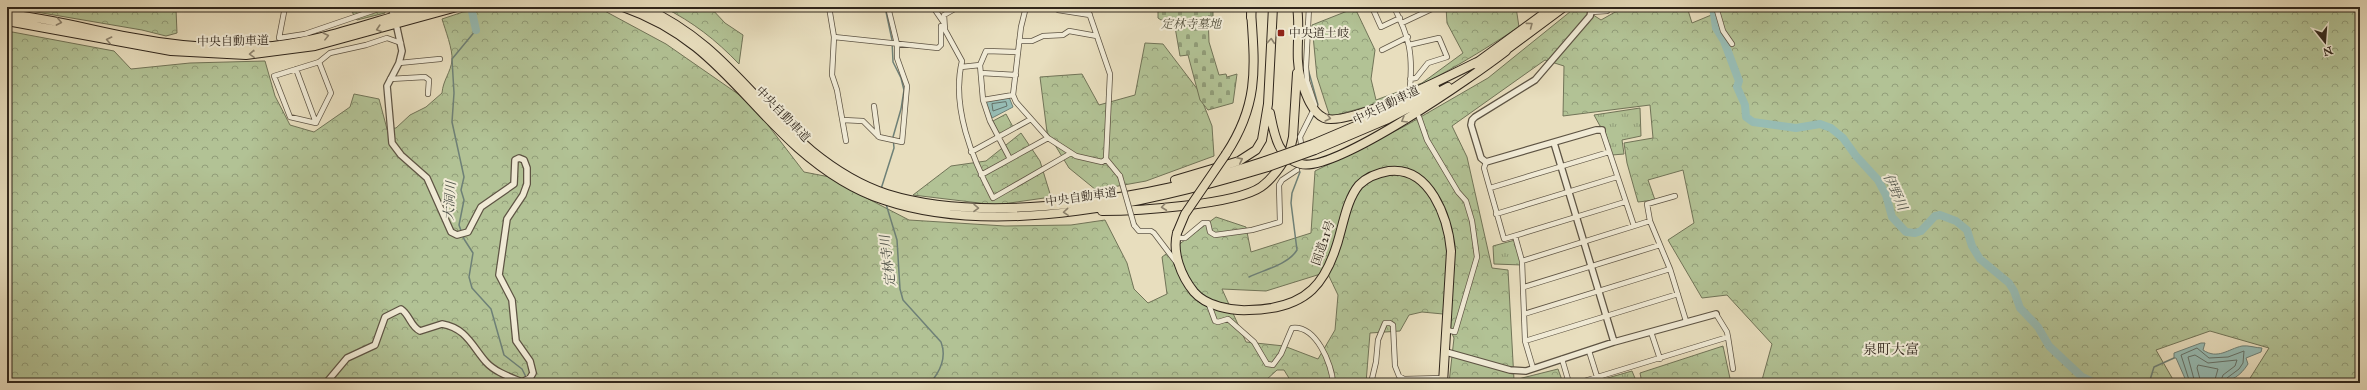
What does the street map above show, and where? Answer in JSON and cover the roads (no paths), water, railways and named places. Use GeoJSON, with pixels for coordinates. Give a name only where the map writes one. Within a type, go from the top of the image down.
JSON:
{"type":"FeatureCollection","features":[{"type":"Feature","properties":{"kind":"highway","name":"中央自動車道"},"geometry":{"type":"LineString","coordinates":[[7,14],[150,41],[192,46],[246,47],[272,46],[320,38],[428,7]]}},
{"type":"Feature","properties":{"kind":"highway","name":"中央自動車道"},"geometry":{"type":"LineString","coordinates":[[7,21],[171,52],[246,55],[315,46],[456,7]]}},
{"type":"Feature","properties":{"kind":"highway","name":"中央自動車道"},"geometry":{"type":"LineString","coordinates":[[623,7],[668,27],[697,46],[722,68],[805,154],[833,174],[862,187]]}},
{"type":"Feature","properties":{"kind":"highway","name":"中央自動車道"},"geometry":{"type":"LineString","coordinates":[[643,7],[672,22],[701,41],[738,75],[780,120],[810,149],[862,187],[883,200],[909,204],[945,213],[987,216],[1026,215],[1081,210],[1183,191],[1314,147],[1406,110],[1456,83],[1506,51],[1564,7]]}},
{"type":"Feature","properties":{"kind":"highway","name":"国道21号"},"geometry":{"type":"LineString","coordinates":[[1245,7],[1250,102]]}},
{"type":"Feature","properties":{"kind":"highway","name":"国道21号"},"geometry":{"type":"LineString","coordinates":[[1251,7],[1253,63],[1250,102],[1246,119],[1239,134],[1185,214],[1177,235],[1175,253],[1186,283],[1196,295],[1208,302],[1228,309],[1255,310],[1286,306],[1301,299],[1321,282],[1328,268],[1351,198],[1358,186],[1367,178],[1380,172],[1394,171],[1419,180],[1436,199],[1447,222],[1451,250],[1446,352],[1443,381]]}},
{"type":"Feature","properties":{"kind":"highway"},"geometry":{"type":"LineString","coordinates":[[1052,204],[1199,174],[1239,161],[1256,150],[1262,140],[1268,104],[1273,7]]}},
{"type":"Feature","properties":{"kind":"highway"},"geometry":{"type":"LineString","coordinates":[[1081,210],[1139,210],[1227,199],[1261,187],[1287,157],[1293,137],[1298,64],[1297,7]]}},
{"type":"Feature","properties":{"kind":"highway","name":"中央自動車道"},"geometry":{"type":"LineString","coordinates":[[1314,147],[1386,113],[1479,61],[1553,7]]}},
{"type":"Feature","properties":{"kind":"highway"},"geometry":{"type":"LineString","coordinates":[[1268,104],[1274,135],[1280,149],[1288,157],[1301,164],[1316,164],[1351,149],[1427,107],[1506,51]]}},
{"type":"Feature","properties":{"kind":"highway"},"geometry":{"type":"LineString","coordinates":[[1298,64],[1306,93],[1316,112],[1326,119],[1335,120],[1374,108],[1479,61]]}},
{"type":"Feature","properties":{"kind":"highway","name":"中央自動車道"},"geometry":{"type":"LineString","coordinates":[[909,204],[976,208],[1052,204],[1135,194],[1266,164]]}},
{"type":"Feature","properties":{"kind":"street"},"geometry":{"type":"LineString","coordinates":[[285,7],[279,38],[305,34],[384,7]]}},
{"type":"Feature","properties":{"kind":"street"},"geometry":{"type":"LineString","coordinates":[[829,7],[834,37],[832,75],[843,120],[846,140]]}},
{"type":"Feature","properties":{"kind":"street"},"geometry":{"type":"LineString","coordinates":[[843,120],[863,121],[878,136],[902,142],[908,91],[906,80],[897,58],[897,44],[888,7]]}},
{"type":"Feature","properties":{"kind":"street"},"geometry":{"type":"LineString","coordinates":[[932,7],[943,22],[945,30],[962,61],[962,110],[971,152],[993,198],[1071,153]]}},
{"type":"Feature","properties":{"kind":"street"},"geometry":{"type":"LineString","coordinates":[[834,37],[934,48],[940,47],[944,15],[958,7]]}},
{"type":"Feature","properties":{"kind":"street"},"geometry":{"type":"LineString","coordinates":[[1026,7],[1019,41],[1013,95],[1016,102],[1048,138],[1071,153],[1102,162],[1106,159]]}},
{"type":"Feature","properties":{"kind":"street"},"geometry":{"type":"LineString","coordinates":[[1088,7],[1110,74],[1106,159],[1120,176],[1134,225],[1139,231],[1151,231],[1154,233],[1180,268]]}},
{"type":"Feature","properties":{"kind":"street"},"geometry":{"type":"LineString","coordinates":[[1309,7],[1306,67],[1307,82],[1315,104]]}},
{"type":"Feature","properties":{"kind":"street"},"geometry":{"type":"LineString","coordinates":[[1372,7],[1381,28],[1400,18]]}},
{"type":"Feature","properties":{"kind":"street"},"geometry":{"type":"LineString","coordinates":[[1394,7],[1408,37],[1410,87]]}},
{"type":"Feature","properties":{"kind":"street"},"geometry":{"type":"LineString","coordinates":[[1402,23],[1436,7]]}},
{"type":"Feature","properties":{"kind":"street"},"geometry":{"type":"LineString","coordinates":[[1716,7],[1723,31],[1732,44]]}},
{"type":"Feature","properties":{"kind":"street"},"geometry":{"type":"LineString","coordinates":[[1058,10],[1090,15]]}},
{"type":"Feature","properties":{"kind":"street"},"geometry":{"type":"LineString","coordinates":[[1486,162],[1482,158],[1472,120],[1535,80],[1589,10],[1607,11]]}},
{"type":"Feature","properties":{"kind":"street"},"geometry":{"type":"LineString","coordinates":[[326,383],[347,358],[375,344],[385,317],[401,309],[406,312],[413,325],[420,331],[442,324],[463,334],[469,338],[487,363],[509,377],[522,382],[530,378],[533,373],[530,361],[516,341],[512,300],[499,275],[507,219],[524,195],[527,184],[526,163],[519,158],[515,160],[514,184],[481,207],[468,232],[457,235],[451,232],[427,178],[401,155],[392,143],[387,92],[390,79],[399,63],[401,43],[397,28]]}},
{"type":"Feature","properties":{"kind":"street"},"geometry":{"type":"LineString","coordinates":[[1019,41],[1032,41],[1043,36],[1064,35],[1069,31],[1097,36]]}},
{"type":"Feature","properties":{"kind":"street"},"geometry":{"type":"LineString","coordinates":[[1382,50],[1408,37]]}},
{"type":"Feature","properties":{"kind":"street"},"geometry":{"type":"LineString","coordinates":[[316,123],[290,117],[274,76],[319,62],[330,53],[366,45],[387,38],[401,43]]}},
{"type":"Feature","properties":{"kind":"street"},"geometry":{"type":"LineString","coordinates":[[1409,45],[1439,38],[1447,57],[1428,63],[1416,78],[1410,79]]}},
{"type":"Feature","properties":{"kind":"street"},"geometry":{"type":"LineString","coordinates":[[1010,159],[998,137],[983,100],[980,65],[986,51],[1018,52]]}},
{"type":"Feature","properties":{"kind":"street"},"geometry":{"type":"LineString","coordinates":[[399,63],[440,59]]}},
{"type":"Feature","properties":{"kind":"street"},"geometry":{"type":"LineString","coordinates":[[316,123],[331,93],[319,62]]}},
{"type":"Feature","properties":{"kind":"street"},"geometry":{"type":"LineString","coordinates":[[961,67],[980,65]]}},
{"type":"Feature","properties":{"kind":"street"},"geometry":{"type":"LineString","coordinates":[[296,70],[316,123]]}},
{"type":"Feature","properties":{"kind":"street"},"geometry":{"type":"LineString","coordinates":[[981,73],[1016,75]]}},
{"type":"Feature","properties":{"kind":"street"},"geometry":{"type":"LineString","coordinates":[[390,79],[425,77],[429,80],[428,94]]}},
{"type":"Feature","properties":{"kind":"street"},"geometry":{"type":"LineString","coordinates":[[983,100],[1013,95]]}},
{"type":"Feature","properties":{"kind":"street"},"geometry":{"type":"LineString","coordinates":[[874,106],[878,136]]}},
{"type":"Feature","properties":{"kind":"street"},"geometry":{"type":"LineString","coordinates":[[1304,158],[1300,137],[1312,113]]}},
{"type":"Feature","properties":{"kind":"street"},"geometry":{"type":"LineString","coordinates":[[1419,116],[1427,140],[1458,192],[1466,201],[1477,257],[1455,332],[1447,330]]}},
{"type":"Feature","properties":{"kind":"street"},"geometry":{"type":"LineString","coordinates":[[971,152],[1030,119]]}},
{"type":"Feature","properties":{"kind":"street"},"geometry":{"type":"LineString","coordinates":[[1486,162],[1596,130],[1602,130],[1634,226]]}},
{"type":"Feature","properties":{"kind":"street"},"geometry":{"type":"LineString","coordinates":[[981,175],[1048,138]]}},
{"type":"Feature","properties":{"kind":"street"},"geometry":{"type":"LineString","coordinates":[[1554,142],[1614,342]]}},
{"type":"Feature","properties":{"kind":"street"},"geometry":{"type":"LineString","coordinates":[[1490,188],[1609,152]]}},
{"type":"Feature","properties":{"kind":"street"},"geometry":{"type":"LineString","coordinates":[[1486,162],[1484,165],[1496,214],[1504,239],[1625,202]]}},
{"type":"Feature","properties":{"kind":"street"},"geometry":{"type":"LineString","coordinates":[[1177,235],[1185,238],[1203,223],[1208,224],[1210,232],[1215,235],[1252,230],[1280,222],[1279,185],[1282,180],[1297,170]]}},
{"type":"Feature","properties":{"kind":"street"},"geometry":{"type":"LineString","coordinates":[[1496,214],[1617,177]]}},
{"type":"Feature","properties":{"kind":"street"},"geometry":{"type":"LineString","coordinates":[[1675,196],[1647,204],[1650,221],[1670,269],[1686,321]]}},
{"type":"Feature","properties":{"kind":"street"},"geometry":{"type":"LineString","coordinates":[[1522,261],[1650,221]]}},
{"type":"Feature","properties":{"kind":"street"},"geometry":{"type":"LineString","coordinates":[[1515,236],[1522,261],[1525,341],[1533,368]]}},
{"type":"Feature","properties":{"kind":"street"},"geometry":{"type":"LineString","coordinates":[[1524,287],[1660,245]]}},
{"type":"Feature","properties":{"kind":"street"},"geometry":{"type":"LineString","coordinates":[[1524,314],[1670,269]]}},
{"type":"Feature","properties":{"kind":"street"},"geometry":{"type":"LineString","coordinates":[[1525,341],[1678,294]]}},
{"type":"Feature","properties":{"kind":"street"},"geometry":{"type":"LineString","coordinates":[[1208,302],[1215,321],[1218,322],[1228,319],[1254,342],[1267,364],[1273,365],[1281,354],[1292,328],[1297,327],[1308,334],[1327,356],[1333,383]]}},
{"type":"Feature","properties":{"kind":"street"},"geometry":{"type":"LineString","coordinates":[[1446,352],[1510,370],[1526,372],[1533,368],[1614,342],[1716,314],[1727,332],[1733,369]]}},
{"type":"Feature","properties":{"kind":"street"},"geometry":{"type":"LineString","coordinates":[[1371,383],[1376,362],[1378,340],[1385,323],[1390,322],[1393,325],[1395,366],[1398,376],[1404,379],[1443,381]]}},
{"type":"Feature","properties":{"kind":"street"},"geometry":{"type":"LineString","coordinates":[[1652,332],[1660,359]]}},
{"type":"Feature","properties":{"kind":"street"},"geometry":{"type":"LineString","coordinates":[[1578,383],[1728,337]]}},
{"type":"Feature","properties":{"kind":"street"},"geometry":{"type":"LineString","coordinates":[[1589,351],[1599,383]]}},
{"type":"Feature","properties":{"kind":"street"},"geometry":{"type":"LineString","coordinates":[[1562,359],[1569,383]]}},
{"type":"Feature","properties":{"kind":"water"},"geometry":{"type":"Polygon","coordinates":[[[1009,97],[1013,107],[992,118],[985,101],[1009,97]]]}},
{"type":"Feature","properties":{"kind":"water"},"geometry":{"type":"Polygon","coordinates":[[[2201,343],[2205,343],[2203,350],[2213,354],[2223,353],[2242,346],[2262,348],[2261,352],[2246,358],[2248,364],[2242,372],[2229,381],[2213,383],[2187,383],[2176,358],[2174,358],[2174,353],[2201,343]]]}},
{"type":"Feature","properties":{"kind":"waterway","name":"大洞川"},"geometry":{"type":"LineString","coordinates":[[471,7],[476,30]]}},
{"type":"Feature","properties":{"kind":"waterway","name":"定林寺川"},"geometry":{"type":"LineString","coordinates":[[881,189],[894,148],[893,137],[901,109],[904,90],[901,78],[893,62],[892,40],[885,7]]}},
{"type":"Feature","properties":{"kind":"waterway","name":"伊野川"},"geometry":{"type":"LineString","coordinates":[[1713,7],[1716,28],[1724,41],[1739,81],[1737,87],[1745,105],[1746,117],[1753,122],[1796,128],[1820,124],[1831,128],[1843,138],[1856,156],[1878,180],[1886,195],[1892,217],[1906,232],[1915,233],[1921,231],[1935,216],[1940,215],[1956,221],[1967,230],[1972,246],[1980,259],[2009,283],[2014,291],[2020,308],[2038,327],[2049,346],[2082,377],[2095,383]]}},
{"type":"Feature","properties":{"kind":"waterway","name":"大洞川"},"geometry":{"type":"LineString","coordinates":[[476,30],[452,59],[454,93],[452,122],[464,177],[461,190],[464,200],[459,225],[464,239],[473,253],[469,277],[472,288],[491,309],[504,355],[522,369],[529,383]]}},
{"type":"Feature","properties":{"kind":"waterway"},"geometry":{"type":"LineString","coordinates":[[1308,69],[1318,105]]}},
{"type":"Feature","properties":{"kind":"waterway"},"geometry":{"type":"LineString","coordinates":[[1308,126],[1314,115]]}},
{"type":"Feature","properties":{"kind":"waterway"},"geometry":{"type":"LineString","coordinates":[[1249,277],[1288,260],[1297,250],[1291,203],[1292,193],[1300,172]]}},
{"type":"Feature","properties":{"kind":"waterway","name":"定林寺川"},"geometry":{"type":"LineString","coordinates":[[886,204],[897,240],[900,289],[903,300],[941,342],[943,348],[942,364],[930,383]]}},
{"type":"Feature","properties":{"kind":"waterway"},"geometry":{"type":"LineString","coordinates":[[2149,383],[2154,367],[2174,358]]}},
{"type":"Feature","properties":{"kind":"place","name":"中央道土岐"},"geometry":{"type":"Point","coordinates":[1281,33]}},
{"type":"Feature","properties":{"kind":"district","name":"泉町大富"},"geometry":{"type":"Point","coordinates":[1891,349]}},
{"type":"Feature","properties":{"kind":"park label","name":"定林寺墓地"},"geometry":{"type":"Point","coordinates":[1191,24]}}]}
